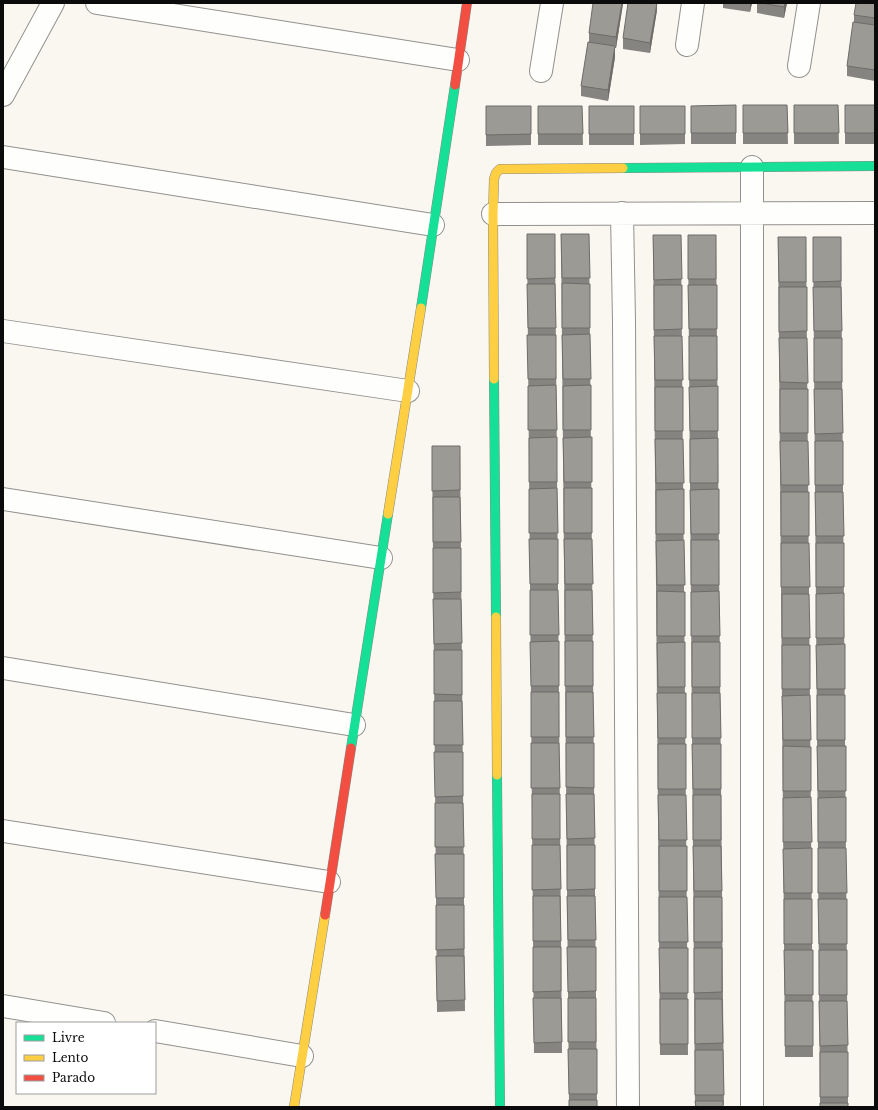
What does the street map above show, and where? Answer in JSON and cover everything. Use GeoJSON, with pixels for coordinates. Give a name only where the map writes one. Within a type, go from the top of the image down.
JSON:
{"type":"FeatureCollection","features":[{"type":"Feature","properties":{"kind":"street"},"geometry":{"type":"LineString","coordinates":[[3,95],[53,3]]}},
{"type":"Feature","properties":{"kind":"street"},"geometry":{"type":"LineString","coordinates":[[97,3],[458,60]]}},
{"type":"Feature","properties":{"kind":"street"},"geometry":{"type":"LineString","coordinates":[[294,1107],[408,391],[467,3]]}},
{"type":"Feature","properties":{"kind":"street"},"geometry":{"type":"LineString","coordinates":[[541,71],[552,3]]}},
{"type":"Feature","properties":{"kind":"street"},"geometry":{"type":"LineString","coordinates":[[687,45],[693,3]]}},
{"type":"Feature","properties":{"kind":"street"},"geometry":{"type":"LineString","coordinates":[[799,66],[809,3]]}},
{"type":"Feature","properties":{"kind":"street"},"geometry":{"type":"LineString","coordinates":[[3,157],[433,225]]}},
{"type":"Feature","properties":{"kind":"street"},"geometry":{"type":"LineString","coordinates":[[500,1107],[493,214],[494,179],[496,173],[500,169],[875,166]]}},
{"type":"Feature","properties":{"kind":"street"},"geometry":{"type":"LineString","coordinates":[[752,167],[752,1107]]}},
{"type":"Feature","properties":{"kind":"street"},"geometry":{"type":"LineString","coordinates":[[493,214],[875,213]]}},
{"type":"Feature","properties":{"kind":"street"},"geometry":{"type":"LineString","coordinates":[[622,214],[624,328],[628,1107]]}},
{"type":"Feature","properties":{"kind":"street"},"geometry":{"type":"LineString","coordinates":[[3,331],[408,391]]}},
{"type":"Feature","properties":{"kind":"street"},"geometry":{"type":"LineString","coordinates":[[3,499],[381,558]]}},
{"type":"Feature","properties":{"kind":"street"},"geometry":{"type":"LineString","coordinates":[[3,668],[354,725]]}},
{"type":"Feature","properties":{"kind":"street"},"geometry":{"type":"LineString","coordinates":[[3,831],[329,882]]}},
{"type":"Feature","properties":{"kind":"street"},"geometry":{"type":"LineString","coordinates":[[3,1006],[98,1022]]}},
{"type":"Feature","properties":{"kind":"street"},"geometry":{"type":"LineString","coordinates":[[156,1032],[302,1056]]}},
{"type":"Feature","properties":{"kind":"building"},"geometry":{"type":"Polygon","coordinates":[[[593,3],[622,3],[616,37],[589,33],[593,3]]]}},
{"type":"Feature","properties":{"kind":"building"},"geometry":{"type":"Polygon","coordinates":[[[628,3],[657,3],[650,43],[623,38],[628,3]]]}},
{"type":"Feature","properties":{"kind":"building"},"geometry":{"type":"Polygon","coordinates":[[[761,3],[785,3],[784,7],[761,3]]]}},
{"type":"Feature","properties":{"kind":"building"},"geometry":{"type":"Polygon","coordinates":[[[856,3],[875,3],[875,18],[854,15],[856,3]]]}},
{"type":"Feature","properties":{"kind":"building"},"geometry":{"type":"Polygon","coordinates":[[[853,22],[875,25],[875,70],[847,66],[853,22]]]}},
{"type":"Feature","properties":{"kind":"building"},"geometry":{"type":"Polygon","coordinates":[[[588,42],[615,46],[608,90],[581,86],[588,42]]]}},
{"type":"Feature","properties":{"kind":"building"},"geometry":{"type":"Polygon","coordinates":[[[736,105],[736,133],[691,133],[691,106],[736,105]]]}},
{"type":"Feature","properties":{"kind":"building"},"geometry":{"type":"Polygon","coordinates":[[[743,105],[787,105],[788,133],[743,133],[743,105]]]}},
{"type":"Feature","properties":{"kind":"building"},"geometry":{"type":"Polygon","coordinates":[[[794,105],[838,105],[839,133],[794,133],[794,105]]]}},
{"type":"Feature","properties":{"kind":"building"},"geometry":{"type":"Polygon","coordinates":[[[845,105],[875,105],[875,133],[845,133],[845,105]]]}},
{"type":"Feature","properties":{"kind":"building"},"geometry":{"type":"Polygon","coordinates":[[[486,106],[531,106],[531,134],[486,135],[486,106]]]}},
{"type":"Feature","properties":{"kind":"building"},"geometry":{"type":"Polygon","coordinates":[[[538,106],[582,106],[583,134],[538,134],[538,106]]]}},
{"type":"Feature","properties":{"kind":"building"},"geometry":{"type":"Polygon","coordinates":[[[589,106],[634,106],[634,134],[589,134],[589,106]]]}},
{"type":"Feature","properties":{"kind":"building"},"geometry":{"type":"Polygon","coordinates":[[[640,106],[685,106],[685,134],[640,134],[640,106]]]}},
{"type":"Feature","properties":{"kind":"building"},"geometry":{"type":"Polygon","coordinates":[[[527,234],[555,234],[555,278],[527,279],[527,234]]]}},
{"type":"Feature","properties":{"kind":"building"},"geometry":{"type":"Polygon","coordinates":[[[561,234],[589,234],[590,278],[562,278],[561,234]]]}},
{"type":"Feature","properties":{"kind":"building"},"geometry":{"type":"Polygon","coordinates":[[[653,235],[681,235],[682,279],[654,280],[653,235]]]}},
{"type":"Feature","properties":{"kind":"building"},"geometry":{"type":"Polygon","coordinates":[[[688,235],[716,235],[716,279],[688,279],[688,235]]]}},
{"type":"Feature","properties":{"kind":"building"},"geometry":{"type":"Polygon","coordinates":[[[778,237],[806,237],[806,282],[779,282],[778,237]]]}},
{"type":"Feature","properties":{"kind":"building"},"geometry":{"type":"Polygon","coordinates":[[[813,237],[841,237],[841,281],[813,282],[813,237]]]}},
{"type":"Feature","properties":{"kind":"building"},"geometry":{"type":"Polygon","coordinates":[[[562,283],[590,284],[590,328],[562,328],[562,283]]]}},
{"type":"Feature","properties":{"kind":"building"},"geometry":{"type":"Polygon","coordinates":[[[527,284],[555,284],[556,328],[528,328],[527,284]]]}},
{"type":"Feature","properties":{"kind":"building"},"geometry":{"type":"Polygon","coordinates":[[[654,285],[682,285],[682,329],[654,330],[654,285]]]}},
{"type":"Feature","properties":{"kind":"building"},"geometry":{"type":"Polygon","coordinates":[[[688,285],[717,285],[717,329],[689,329],[688,285]]]}},
{"type":"Feature","properties":{"kind":"building"},"geometry":{"type":"Polygon","coordinates":[[[779,287],[807,287],[807,331],[779,332],[779,287]]]}},
{"type":"Feature","properties":{"kind":"building"},"geometry":{"type":"Polygon","coordinates":[[[813,287],[841,287],[842,331],[814,331],[813,287]]]}},
{"type":"Feature","properties":{"kind":"building"},"geometry":{"type":"Polygon","coordinates":[[[590,334],[591,379],[563,379],[562,335],[590,334]]]}},
{"type":"Feature","properties":{"kind":"building"},"geometry":{"type":"Polygon","coordinates":[[[527,335],[556,335],[556,379],[528,379],[527,335]]]}},
{"type":"Feature","properties":{"kind":"building"},"geometry":{"type":"Polygon","coordinates":[[[654,336],[682,336],[683,380],[655,380],[654,336]]]}},
{"type":"Feature","properties":{"kind":"building"},"geometry":{"type":"Polygon","coordinates":[[[689,336],[717,336],[717,380],[689,380],[689,336]]]}},
{"type":"Feature","properties":{"kind":"building"},"geometry":{"type":"Polygon","coordinates":[[[779,338],[807,338],[808,383],[780,382],[779,338]]]}},
{"type":"Feature","properties":{"kind":"building"},"geometry":{"type":"Polygon","coordinates":[[[814,338],[842,338],[842,382],[814,382],[814,338]]]}},
{"type":"Feature","properties":{"kind":"building"},"geometry":{"type":"Polygon","coordinates":[[[556,385],[557,430],[528,430],[528,386],[556,385]]]}},
{"type":"Feature","properties":{"kind":"building"},"geometry":{"type":"Polygon","coordinates":[[[591,385],[591,430],[563,430],[563,386],[591,385]]]}},
{"type":"Feature","properties":{"kind":"building"},"geometry":{"type":"Polygon","coordinates":[[[718,386],[718,431],[690,431],[689,387],[718,386]]]}},
{"type":"Feature","properties":{"kind":"building"},"geometry":{"type":"Polygon","coordinates":[[[655,387],[683,387],[683,431],[655,431],[655,387]]]}},
{"type":"Feature","properties":{"kind":"building"},"geometry":{"type":"Polygon","coordinates":[[[780,389],[808,389],[808,433],[780,433],[780,389]]]}},
{"type":"Feature","properties":{"kind":"building"},"geometry":{"type":"Polygon","coordinates":[[[814,389],[842,389],[843,433],[815,434],[814,389]]]}},
{"type":"Feature","properties":{"kind":"building"},"geometry":{"type":"Polygon","coordinates":[[[557,437],[557,482],[529,482],[529,438],[557,437]]]}},
{"type":"Feature","properties":{"kind":"building"},"geometry":{"type":"Polygon","coordinates":[[[592,437],[592,482],[564,482],[563,438],[592,437]]]}},
{"type":"Feature","properties":{"kind":"building"},"geometry":{"type":"Polygon","coordinates":[[[718,438],[718,483],[690,483],[690,439],[718,438]]]}},
{"type":"Feature","properties":{"kind":"building"},"geometry":{"type":"Polygon","coordinates":[[[655,439],[683,439],[684,483],[656,483],[655,439]]]}},
{"type":"Feature","properties":{"kind":"building"},"geometry":{"type":"Polygon","coordinates":[[[780,441],[808,441],[809,485],[781,485],[780,441]]]}},
{"type":"Feature","properties":{"kind":"building"},"geometry":{"type":"Polygon","coordinates":[[[815,441],[843,441],[843,485],[815,485],[815,441]]]}},
{"type":"Feature","properties":{"kind":"building"},"geometry":{"type":"Polygon","coordinates":[[[432,446],[460,446],[460,490],[432,491],[432,446]]]}},
{"type":"Feature","properties":{"kind":"building"},"geometry":{"type":"Polygon","coordinates":[[[557,488],[558,533],[529,533],[529,489],[557,488]]]}},
{"type":"Feature","properties":{"kind":"building"},"geometry":{"type":"Polygon","coordinates":[[[564,488],[592,488],[592,533],[564,533],[564,488]]]}},
{"type":"Feature","properties":{"kind":"building"},"geometry":{"type":"Polygon","coordinates":[[[684,489],[684,534],[656,534],[656,490],[684,489]]]}},
{"type":"Feature","properties":{"kind":"building"},"geometry":{"type":"Polygon","coordinates":[[[719,489],[719,534],[691,534],[690,490],[719,489]]]}},
{"type":"Feature","properties":{"kind":"building"},"geometry":{"type":"Polygon","coordinates":[[[781,492],[809,492],[809,536],[781,536],[781,492]]]}},
{"type":"Feature","properties":{"kind":"building"},"geometry":{"type":"Polygon","coordinates":[[[815,492],[843,492],[844,536],[816,536],[815,492]]]}},
{"type":"Feature","properties":{"kind":"building"},"geometry":{"type":"Polygon","coordinates":[[[433,497],[460,497],[461,542],[433,542],[433,497]]]}},
{"type":"Feature","properties":{"kind":"building"},"geometry":{"type":"Polygon","coordinates":[[[529,539],[558,539],[558,584],[530,584],[529,539]]]}},
{"type":"Feature","properties":{"kind":"building"},"geometry":{"type":"Polygon","coordinates":[[[564,539],[592,539],[593,584],[565,584],[564,539]]]}},
{"type":"Feature","properties":{"kind":"building"},"geometry":{"type":"Polygon","coordinates":[[[684,540],[685,585],[657,585],[656,541],[684,540]]]}},
{"type":"Feature","properties":{"kind":"building"},"geometry":{"type":"Polygon","coordinates":[[[691,540],[719,540],[719,585],[691,585],[691,540]]]}},
{"type":"Feature","properties":{"kind":"building"},"geometry":{"type":"Polygon","coordinates":[[[781,543],[809,543],[810,587],[781,587],[781,543]]]}},
{"type":"Feature","properties":{"kind":"building"},"geometry":{"type":"Polygon","coordinates":[[[816,543],[844,543],[844,587],[816,587],[816,543]]]}},
{"type":"Feature","properties":{"kind":"building"},"geometry":{"type":"Polygon","coordinates":[[[433,548],[461,548],[461,592],[433,593],[433,548]]]}},
{"type":"Feature","properties":{"kind":"building"},"geometry":{"type":"Polygon","coordinates":[[[530,590],[558,590],[559,635],[530,635],[530,590]]]}},
{"type":"Feature","properties":{"kind":"building"},"geometry":{"type":"Polygon","coordinates":[[[565,590],[592,590],[593,635],[565,635],[565,590]]]}},
{"type":"Feature","properties":{"kind":"building"},"geometry":{"type":"Polygon","coordinates":[[[657,591],[685,592],[685,636],[657,636],[657,591]]]}},
{"type":"Feature","properties":{"kind":"building"},"geometry":{"type":"Polygon","coordinates":[[[719,591],[720,636],[691,636],[691,592],[719,591]]]}},
{"type":"Feature","properties":{"kind":"building"},"geometry":{"type":"Polygon","coordinates":[[[844,593],[844,638],[816,638],[816,594],[844,593]]]}},
{"type":"Feature","properties":{"kind":"building"},"geometry":{"type":"Polygon","coordinates":[[[782,594],[809,594],[810,638],[782,638],[782,594]]]}},
{"type":"Feature","properties":{"kind":"building"},"geometry":{"type":"Polygon","coordinates":[[[433,599],[461,599],[462,643],[434,644],[433,599]]]}},
{"type":"Feature","properties":{"kind":"building"},"geometry":{"type":"Polygon","coordinates":[[[559,641],[559,686],[531,686],[530,642],[559,641]]]}},
{"type":"Feature","properties":{"kind":"building"},"geometry":{"type":"Polygon","coordinates":[[[565,641],[593,641],[593,686],[565,686],[565,641]]]}},
{"type":"Feature","properties":{"kind":"building"},"geometry":{"type":"Polygon","coordinates":[[[685,642],[685,687],[658,687],[657,643],[685,642]]]}},
{"type":"Feature","properties":{"kind":"building"},"geometry":{"type":"Polygon","coordinates":[[[692,642],[720,642],[720,687],[692,687],[692,642]]]}},
{"type":"Feature","properties":{"kind":"building"},"geometry":{"type":"Polygon","coordinates":[[[845,644],[845,689],[817,689],[816,645],[845,644]]]}},
{"type":"Feature","properties":{"kind":"building"},"geometry":{"type":"Polygon","coordinates":[[[782,645],[810,645],[810,689],[782,689],[782,645]]]}},
{"type":"Feature","properties":{"kind":"building"},"geometry":{"type":"Polygon","coordinates":[[[434,650],[462,650],[462,695],[434,694],[434,650]]]}},
{"type":"Feature","properties":{"kind":"building"},"geometry":{"type":"Polygon","coordinates":[[[531,692],[559,692],[559,737],[531,737],[531,692]]]}},
{"type":"Feature","properties":{"kind":"building"},"geometry":{"type":"Polygon","coordinates":[[[566,692],[593,692],[594,737],[566,737],[566,692]]]}},
{"type":"Feature","properties":{"kind":"building"},"geometry":{"type":"Polygon","coordinates":[[[657,693],[686,693],[686,738],[658,738],[657,693]]]}},
{"type":"Feature","properties":{"kind":"building"},"geometry":{"type":"Polygon","coordinates":[[[692,693],[720,693],[721,738],[692,738],[692,693]]]}},
{"type":"Feature","properties":{"kind":"building"},"geometry":{"type":"Polygon","coordinates":[[[810,695],[811,740],[783,740],[782,696],[810,695]]]}},
{"type":"Feature","properties":{"kind":"building"},"geometry":{"type":"Polygon","coordinates":[[[817,695],[845,695],[845,740],[817,740],[817,695]]]}},
{"type":"Feature","properties":{"kind":"building"},"geometry":{"type":"Polygon","coordinates":[[[434,701],[462,701],[463,745],[434,745],[434,701]]]}},
{"type":"Feature","properties":{"kind":"building"},"geometry":{"type":"Polygon","coordinates":[[[531,743],[559,743],[560,788],[531,788],[531,743]]]}},
{"type":"Feature","properties":{"kind":"building"},"geometry":{"type":"Polygon","coordinates":[[[566,743],[594,743],[594,788],[566,787],[566,743]]]}},
{"type":"Feature","properties":{"kind":"building"},"geometry":{"type":"Polygon","coordinates":[[[658,744],[686,744],[686,789],[658,789],[658,744]]]}},
{"type":"Feature","properties":{"kind":"building"},"geometry":{"type":"Polygon","coordinates":[[[692,744],[721,744],[721,789],[693,789],[692,744]]]}},
{"type":"Feature","properties":{"kind":"building"},"geometry":{"type":"Polygon","coordinates":[[[783,746],[811,747],[811,791],[783,791],[783,746]]]}},
{"type":"Feature","properties":{"kind":"building"},"geometry":{"type":"Polygon","coordinates":[[[817,746],[846,746],[846,791],[818,791],[817,746]]]}},
{"type":"Feature","properties":{"kind":"building"},"geometry":{"type":"Polygon","coordinates":[[[434,752],[463,752],[463,796],[435,797],[434,752]]]}},
{"type":"Feature","properties":{"kind":"building"},"geometry":{"type":"Polygon","coordinates":[[[532,794],[560,794],[560,839],[532,839],[532,794]]]}},
{"type":"Feature","properties":{"kind":"building"},"geometry":{"type":"Polygon","coordinates":[[[566,794],[594,794],[595,838],[567,839],[566,794]]]}},
{"type":"Feature","properties":{"kind":"building"},"geometry":{"type":"Polygon","coordinates":[[[658,795],[686,795],[687,840],[659,840],[658,795]]]}},
{"type":"Feature","properties":{"kind":"building"},"geometry":{"type":"Polygon","coordinates":[[[693,795],[721,795],[721,840],[693,840],[693,795]]]}},
{"type":"Feature","properties":{"kind":"building"},"geometry":{"type":"Polygon","coordinates":[[[811,797],[812,842],[783,842],[783,798],[811,797]]]}},
{"type":"Feature","properties":{"kind":"building"},"geometry":{"type":"Polygon","coordinates":[[[846,797],[846,842],[818,842],[818,798],[846,797]]]}},
{"type":"Feature","properties":{"kind":"building"},"geometry":{"type":"Polygon","coordinates":[[[435,803],[463,803],[464,847],[435,847],[435,803]]]}},
{"type":"Feature","properties":{"kind":"building"},"geometry":{"type":"Polygon","coordinates":[[[532,845],[560,845],[561,889],[532,890],[532,845]]]}},
{"type":"Feature","properties":{"kind":"building"},"geometry":{"type":"Polygon","coordinates":[[[567,845],[595,845],[595,889],[567,890],[567,845]]]}},
{"type":"Feature","properties":{"kind":"building"},"geometry":{"type":"Polygon","coordinates":[[[659,846],[687,846],[687,891],[659,891],[659,846]]]}},
{"type":"Feature","properties":{"kind":"building"},"geometry":{"type":"Polygon","coordinates":[[[693,846],[721,846],[722,891],[694,891],[693,846]]]}},
{"type":"Feature","properties":{"kind":"building"},"geometry":{"type":"Polygon","coordinates":[[[812,848],[812,893],[784,893],[783,849],[812,848]]]}},
{"type":"Feature","properties":{"kind":"building"},"geometry":{"type":"Polygon","coordinates":[[[818,848],[846,848],[847,893],[818,893],[818,848]]]}},
{"type":"Feature","properties":{"kind":"building"},"geometry":{"type":"Polygon","coordinates":[[[435,854],[464,854],[464,898],[436,898],[435,854]]]}},
{"type":"Feature","properties":{"kind":"building"},"geometry":{"type":"Polygon","coordinates":[[[533,896],[560,896],[561,941],[533,941],[533,896]]]}},
{"type":"Feature","properties":{"kind":"building"},"geometry":{"type":"Polygon","coordinates":[[[567,896],[595,896],[596,940],[568,940],[567,896]]]}},
{"type":"Feature","properties":{"kind":"building"},"geometry":{"type":"Polygon","coordinates":[[[659,897],[687,897],[688,942],[659,942],[659,897]]]}},
{"type":"Feature","properties":{"kind":"building"},"geometry":{"type":"Polygon","coordinates":[[[694,897],[722,897],[722,942],[694,942],[694,897]]]}},
{"type":"Feature","properties":{"kind":"building"},"geometry":{"type":"Polygon","coordinates":[[[784,899],[812,899],[812,944],[784,944],[784,899]]]}},
{"type":"Feature","properties":{"kind":"building"},"geometry":{"type":"Polygon","coordinates":[[[818,899],[847,899],[847,944],[819,944],[818,899]]]}},
{"type":"Feature","properties":{"kind":"building"},"geometry":{"type":"Polygon","coordinates":[[[436,905],[464,905],[464,949],[436,950],[436,905]]]}},
{"type":"Feature","properties":{"kind":"building"},"geometry":{"type":"Polygon","coordinates":[[[533,947],[561,947],[561,991],[533,992],[533,947]]]}},
{"type":"Feature","properties":{"kind":"building"},"geometry":{"type":"Polygon","coordinates":[[[567,947],[596,947],[596,991],[568,992],[567,947]]]}},
{"type":"Feature","properties":{"kind":"building"},"geometry":{"type":"Polygon","coordinates":[[[659,948],[688,948],[688,993],[660,993],[659,948]]]}},
{"type":"Feature","properties":{"kind":"building"},"geometry":{"type":"Polygon","coordinates":[[[694,948],[722,948],[722,992],[694,993],[694,948]]]}},
{"type":"Feature","properties":{"kind":"building"},"geometry":{"type":"Polygon","coordinates":[[[784,950],[813,950],[813,995],[785,995],[784,950]]]}},
{"type":"Feature","properties":{"kind":"building"},"geometry":{"type":"Polygon","coordinates":[[[819,950],[847,950],[847,995],[819,995],[819,950]]]}},
{"type":"Feature","properties":{"kind":"building"},"geometry":{"type":"Polygon","coordinates":[[[436,956],[464,956],[465,1000],[437,1001],[436,956]]]}},
{"type":"Feature","properties":{"kind":"building"},"geometry":{"type":"Polygon","coordinates":[[[533,998],[561,998],[562,1042],[534,1043],[533,998]]]}},
{"type":"Feature","properties":{"kind":"building"},"geometry":{"type":"Polygon","coordinates":[[[568,998],[596,998],[596,1042],[568,1042],[568,998]]]}},
{"type":"Feature","properties":{"kind":"building"},"geometry":{"type":"Polygon","coordinates":[[[660,999],[688,999],[688,1044],[660,1044],[660,999]]]}},
{"type":"Feature","properties":{"kind":"building"},"geometry":{"type":"Polygon","coordinates":[[[695,999],[722,999],[723,1043],[695,1044],[695,999]]]}},
{"type":"Feature","properties":{"kind":"building"},"geometry":{"type":"Polygon","coordinates":[[[785,1001],[813,1001],[813,1046],[785,1046],[785,1001]]]}},
{"type":"Feature","properties":{"kind":"building"},"geometry":{"type":"Polygon","coordinates":[[[819,1001],[847,1001],[848,1045],[820,1046],[819,1001]]]}},
{"type":"Feature","properties":{"kind":"building"},"geometry":{"type":"Polygon","coordinates":[[[568,1049],[597,1049],[597,1094],[569,1094],[568,1049]]]}},
{"type":"Feature","properties":{"kind":"building"},"geometry":{"type":"Polygon","coordinates":[[[695,1050],[723,1050],[724,1095],[695,1095],[695,1050]]]}},
{"type":"Feature","properties":{"kind":"building"},"geometry":{"type":"Polygon","coordinates":[[[820,1052],[848,1052],[848,1097],[820,1097],[820,1052]]]}},
{"type":"Feature","properties":{"kind":"building"},"geometry":{"type":"Polygon","coordinates":[[[569,1100],[597,1100],[597,1107],[569,1107],[569,1100]]]}},
{"type":"Feature","properties":{"kind":"building"},"geometry":{"type":"Polygon","coordinates":[[[695,1101],[723,1101],[723,1107],[696,1107],[695,1101]]]}},
{"type":"Feature","properties":{"kind":"building"},"geometry":{"type":"Polygon","coordinates":[[[820,1103],[848,1103],[848,1107],[820,1107],[820,1103]]]}},
{"type":"Feature","properties":{"kind":"traffic: fast"},"geometry":{"type":"LineString","coordinates":[[421,308],[455,85]]}},
{"type":"Feature","properties":{"kind":"traffic: fast"},"geometry":{"type":"LineString","coordinates":[[623,168],[875,166]]}},
{"type":"Feature","properties":{"kind":"traffic: fast"},"geometry":{"type":"LineString","coordinates":[[494,379],[496,617]]}},
{"type":"Feature","properties":{"kind":"traffic: fast"},"geometry":{"type":"LineString","coordinates":[[351,748],[388,514]]}},
{"type":"Feature","properties":{"kind":"traffic: fast"},"geometry":{"type":"LineString","coordinates":[[497,775],[500,1107]]}},
{"type":"Feature","properties":{"kind":"traffic: slow"},"geometry":{"type":"LineString","coordinates":[[494,379],[493,214],[494,179],[496,173],[500,169],[623,168]]}},
{"type":"Feature","properties":{"kind":"traffic: slow"},"geometry":{"type":"LineString","coordinates":[[388,514],[421,308]]}},
{"type":"Feature","properties":{"kind":"traffic: slow"},"geometry":{"type":"LineString","coordinates":[[496,617],[497,775]]}},
{"type":"Feature","properties":{"kind":"traffic: slow"},"geometry":{"type":"LineString","coordinates":[[294,1107],[325,915]]}},
{"type":"Feature","properties":{"kind":"traffic: jam"},"geometry":{"type":"LineString","coordinates":[[455,85],[467,3]]}},
{"type":"Feature","properties":{"kind":"traffic: jam"},"geometry":{"type":"LineString","coordinates":[[325,915],[351,748]]}}]}
